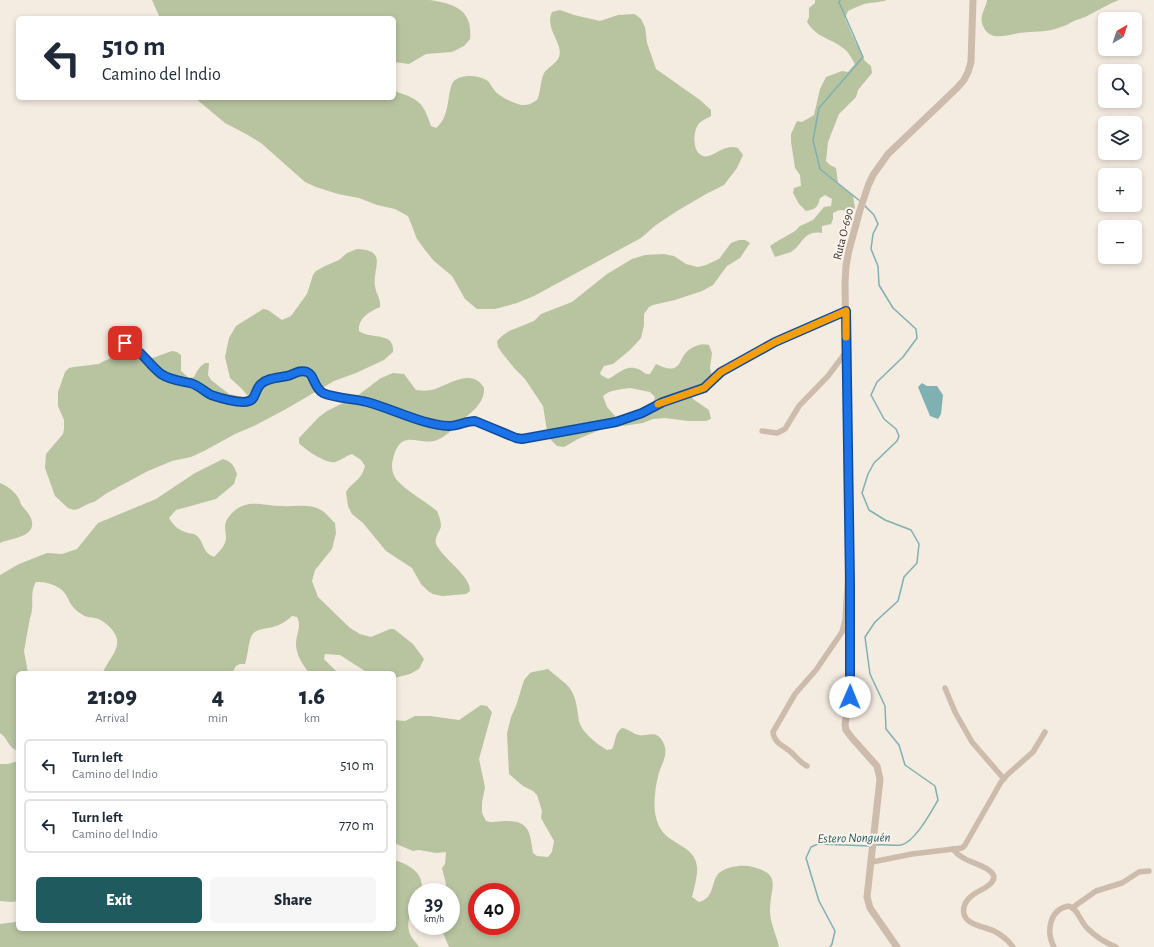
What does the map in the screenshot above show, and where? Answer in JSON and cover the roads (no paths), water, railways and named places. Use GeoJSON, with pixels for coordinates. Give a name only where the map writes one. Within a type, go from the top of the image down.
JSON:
{"type":"FeatureCollection","features":[{"type":"Feature","properties":{"kind":"street","name":"Ruta O-690"},"geometry":{"type":"LineString","coordinates":[[897,947],[870,908],[867,897],[880,779],[879,771],[877,766],[846,730],[845,725],[850,697],[850,564],[845,282],[849,250],[864,197],[873,175],[888,154],[964,80],[968,72],[971,62],[973,0]]}},
{"type":"Feature","properties":{"kind":"street"},"geometry":{"type":"LineString","coordinates":[[125,343],[136,348],[160,373],[166,377],[177,381],[191,383],[211,394],[235,402],[250,401],[254,398],[262,383],[297,372],[307,372],[310,374],[317,388],[324,393],[366,402],[438,425],[455,426],[475,421],[516,438],[527,439],[555,432],[616,422],[642,413],[663,402],[704,388],[721,372],[775,342],[846,311]]}},
{"type":"Feature","properties":{"kind":"street"},"geometry":{"type":"LineString","coordinates":[[762,431],[777,433],[785,429],[799,406],[828,376],[846,352]]}},
{"type":"Feature","properties":{"kind":"street"},"geometry":{"type":"LineString","coordinates":[[807,766],[801,763],[793,754],[774,739],[773,732],[795,694],[816,670],[842,632],[845,624],[846,613],[846,577],[850,564]]}},
{"type":"Feature","properties":{"kind":"street"},"geometry":{"type":"LineString","coordinates":[[945,688],[955,712],[972,742],[1004,779]]}},
{"type":"Feature","properties":{"kind":"street"},"geometry":{"type":"LineString","coordinates":[[872,862],[919,853],[953,850],[965,845],[1004,779],[1033,752],[1045,732]]}},
{"type":"Feature","properties":{"kind":"street"},"geometry":{"type":"LineString","coordinates":[[953,850],[961,858],[987,869],[994,876],[992,883],[974,894],[967,901],[964,909],[965,916],[972,923],[999,934],[1013,947]]}},
{"type":"Feature","properties":{"kind":"street"},"geometry":{"type":"LineString","coordinates":[[1072,908],[1096,891],[1122,883],[1139,872],[1149,871]]}},
{"type":"Feature","properties":{"kind":"street"},"geometry":{"type":"LineString","coordinates":[[1054,947],[1050,931],[1053,917],[1062,908],[1069,906],[1090,932],[1116,947]]}},
{"type":"Feature","properties":{"kind":"water"},"geometry":{"type":"Polygon","coordinates":[[[922,383],[927,386],[937,386],[943,395],[941,414],[938,419],[930,416],[918,387],[922,383]]]}},
{"type":"Feature","properties":{"kind":"waterway","name":"Estero Nonguén"},"geometry":{"type":"LineString","coordinates":[[840,0],[839,2],[863,57],[819,108],[813,140],[820,169],[860,201]]}},
{"type":"Feature","properties":{"kind":"waterway","name":"Estero Nonguén"},"geometry":{"type":"LineString","coordinates":[[864,205],[874,215],[878,224],[873,234],[871,249],[878,266],[879,285],[893,308],[916,329],[917,338],[903,357],[877,382],[871,395],[884,419],[896,429],[899,436],[897,441],[874,463],[868,474],[862,493],[869,510],[885,520],[911,530],[919,544],[917,563],[904,577],[898,601],[875,622],[865,637],[870,674],[885,706],[886,729],[899,745],[905,765],[935,786],[938,800],[917,833],[906,843],[901,845],[876,845]]}},
{"type":"Feature","properties":{"kind":"waterway","name":"Estero Nonguén"},"geometry":{"type":"LineString","coordinates":[[830,947],[835,931],[819,901],[806,858],[811,847],[818,844],[870,846]]}}]}
